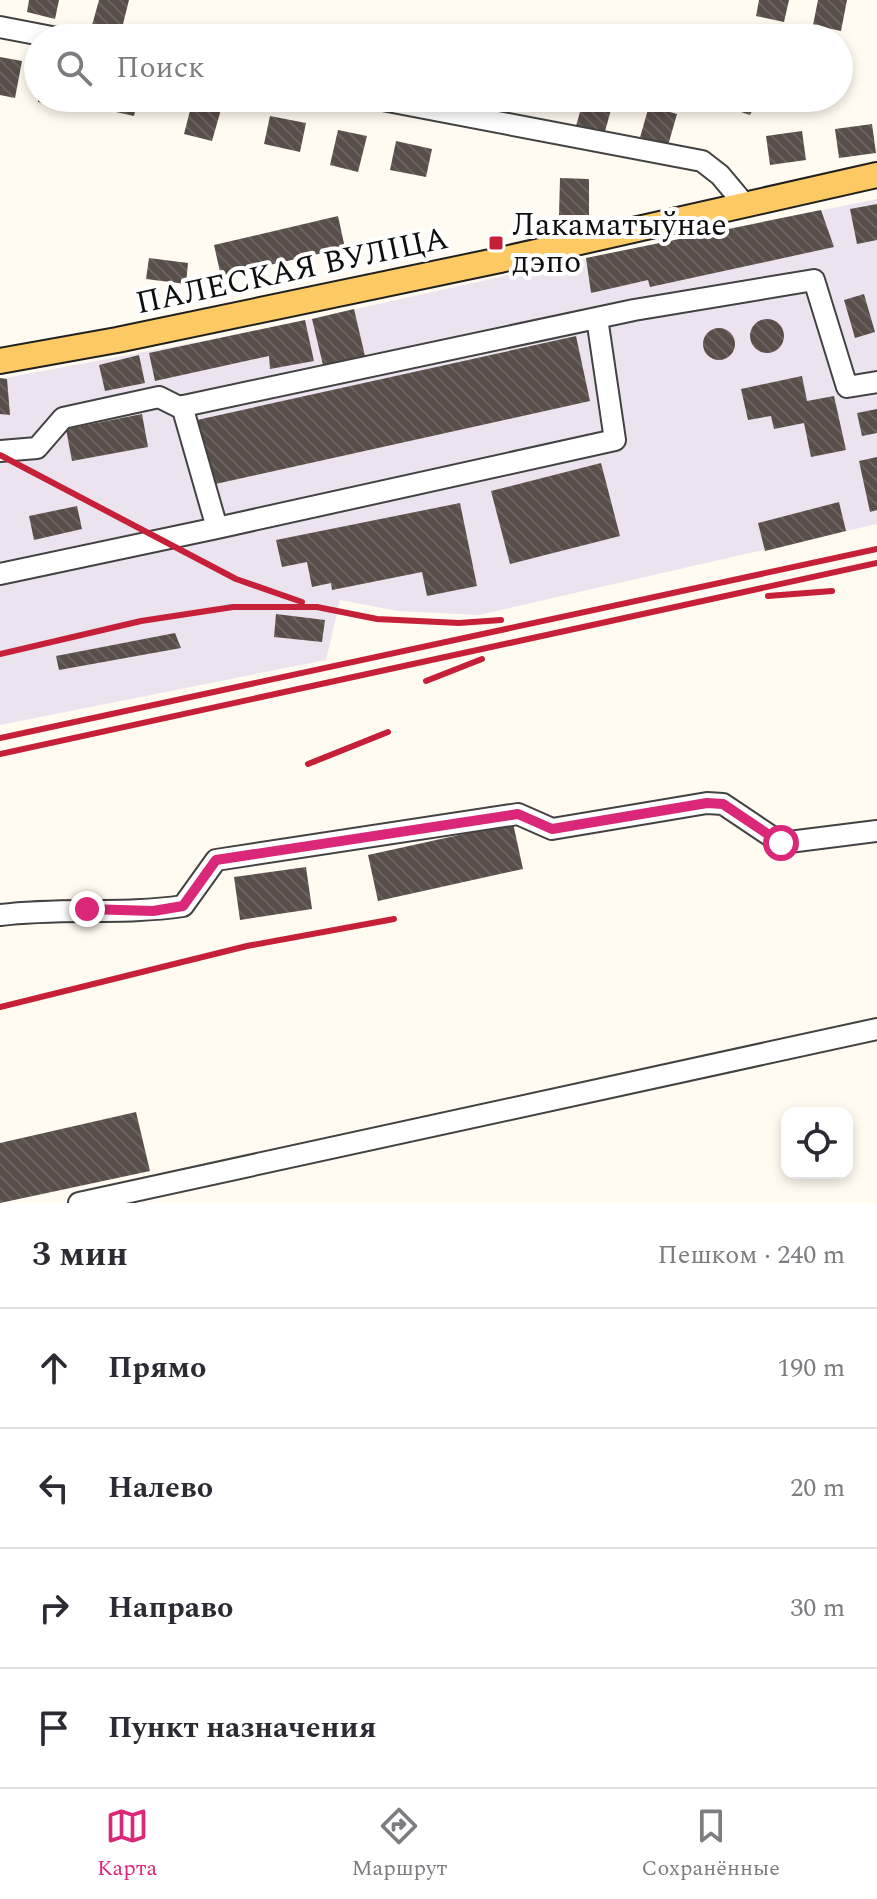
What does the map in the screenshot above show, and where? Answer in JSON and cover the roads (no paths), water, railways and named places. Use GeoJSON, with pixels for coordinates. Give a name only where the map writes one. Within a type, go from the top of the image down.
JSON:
{"type":"FeatureCollection","features":[{"type":"Feature","properties":{"kind":"main road","name":"ПАЛЕСКАЯ ВУЛІЦА"},"geometry":{"type":"LineString","coordinates":[[0,361],[117,340],[746,206],[877,175]]}},
{"type":"Feature","properties":{"kind":"street"},"geometry":{"type":"LineString","coordinates":[[0,27],[24,32]]}},
{"type":"Feature","properties":{"kind":"street"},"geometry":{"type":"LineString","coordinates":[[445,112],[702,161],[720,175],[746,206]]}},
{"type":"Feature","properties":{"kind":"street"},"geometry":{"type":"LineString","coordinates":[[0,451],[37,448],[63,418],[159,397],[182,406],[597,318],[814,280],[847,387],[877,382]]}},
{"type":"Feature","properties":{"kind":"street"},"geometry":{"type":"LineString","coordinates":[[0,574],[615,440],[597,318]]}},
{"type":"Feature","properties":{"kind":"street"},"geometry":{"type":"LineString","coordinates":[[182,406],[217,528]]}},
{"type":"Feature","properties":{"kind":"street"},"geometry":{"type":"LineString","coordinates":[[0,915],[31,911],[153,911],[183,906],[216,860],[518,814],[552,829],[707,803],[723,804],[781,843],[877,831]]}},
{"type":"Feature","properties":{"kind":"street"},"geometry":{"type":"LineString","coordinates":[[79,1203],[877,1029]]}},
{"type":"Feature","properties":{"kind":"railway"},"geometry":{"type":"LineString","coordinates":[[0,455],[236,579],[302,602]]}},
{"type":"Feature","properties":{"kind":"railway"},"geometry":{"type":"LineString","coordinates":[[0,738],[877,549]]}},
{"type":"Feature","properties":{"kind":"railway"},"geometry":{"type":"LineString","coordinates":[[0,754],[877,563]]}},
{"type":"Feature","properties":{"kind":"railway"},"geometry":{"type":"LineString","coordinates":[[768,596],[832,591]]}},
{"type":"Feature","properties":{"kind":"railway"},"geometry":{"type":"LineString","coordinates":[[0,654],[141,621],[233,607],[317,607],[377,619],[459,623],[501,620]]}},
{"type":"Feature","properties":{"kind":"railway"},"geometry":{"type":"LineString","coordinates":[[426,681],[482,659]]}},
{"type":"Feature","properties":{"kind":"railway"},"geometry":{"type":"LineString","coordinates":[[308,764],[388,732]]}},
{"type":"Feature","properties":{"kind":"railway"},"geometry":{"type":"LineString","coordinates":[[0,1007],[247,946],[394,919]]}},
{"type":"Feature","properties":{"kind":"place","name":"Лакаматыўнае дэпо"},"geometry":{"type":"Point","coordinates":[496,243]}}]}
